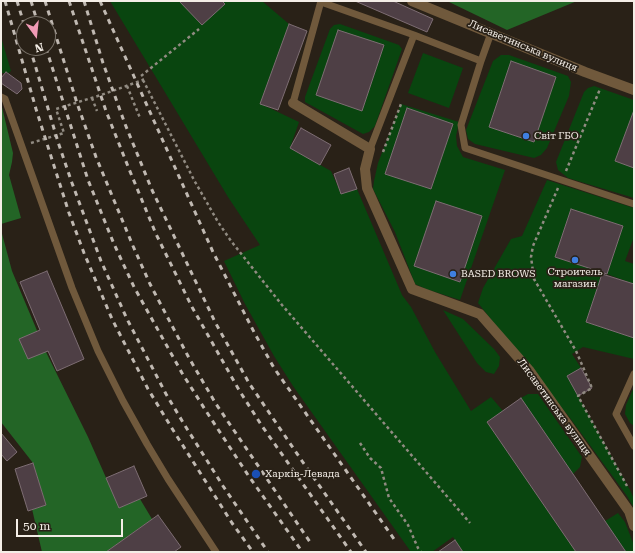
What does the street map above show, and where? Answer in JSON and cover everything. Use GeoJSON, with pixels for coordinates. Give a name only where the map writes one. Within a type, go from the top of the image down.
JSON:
{"type":"FeatureCollection","features":[{"type":"Feature","properties":{"kind":"street","name":"Лисаветинська вулиця"},"geometry":{"type":"LineString","coordinates":[[412,1],[634,90]]}},
{"type":"Feature","properties":{"kind":"street"},"geometry":{"type":"LineString","coordinates":[[292,103],[370,149]]}},
{"type":"Feature","properties":{"kind":"street","name":"Лисаветинська вулиця"},"geometry":{"type":"LineString","coordinates":[[370,149],[365,169],[367,188],[412,289],[480,314],[529,370],[628,511],[634,526]]}},
{"type":"Feature","properties":{"kind":"lane"},"geometry":{"type":"LineString","coordinates":[[292,103],[321,2],[414,35],[481,61]]}},
{"type":"Feature","properties":{"kind":"lane"},"geometry":{"type":"LineString","coordinates":[[491,33],[461,125],[465,148],[634,204]]}},
{"type":"Feature","properties":{"kind":"lane"},"geometry":{"type":"LineString","coordinates":[[370,149],[414,35]]}},
{"type":"Feature","properties":{"kind":"lane"},"geometry":{"type":"LineString","coordinates":[[1,97],[5,99],[72,288],[98,351],[147,444],[216,552]]}},
{"type":"Feature","properties":{"kind":"lane"},"geometry":{"type":"LineString","coordinates":[[634,374],[616,414],[634,446]]}},
{"type":"Feature","properties":{"kind":"path"},"geometry":{"type":"LineString","coordinates":[[198,30],[141,76],[194,180],[218,222],[236,248],[282,305],[470,522]]}},
{"type":"Feature","properties":{"kind":"path"},"geometry":{"type":"LineString","coordinates":[[604,79],[533,246],[531,257],[534,279],[576,351],[592,388],[578,396],[630,490]]}},
{"type":"Feature","properties":{"kind":"path"},"geometry":{"type":"LineString","coordinates":[[21,146],[64,133],[56,110],[143,80]]}},
{"type":"Feature","properties":{"kind":"path"},"geometry":{"type":"LineString","coordinates":[[127,86],[140,118]]}},
{"type":"Feature","properties":{"kind":"path"},"geometry":{"type":"LineString","coordinates":[[92,98],[97,111]]}},
{"type":"Feature","properties":{"kind":"path"},"geometry":{"type":"LineString","coordinates":[[360,443],[370,458],[381,468],[389,498],[408,525],[421,552]]}},
{"type":"Feature","properties":{"kind":"green space"},"geometry":{"type":"Polygon","coordinates":[[[110,1],[262,1],[289,24],[261,104],[299,122],[290,148],[331,171],[341,194],[357,189],[402,295],[411,307],[435,352],[471,411],[491,397],[503,411],[487,422],[576,552],[463,552],[453,537],[432,552],[411,552],[293,386],[274,356],[245,304],[224,261],[260,245],[228,197],[110,1]]]}},
{"type":"Feature","properties":{"kind":"green space"},"geometry":{"type":"Polygon","coordinates":[[[447,1],[577,1],[507,30],[447,1]]]}},
{"type":"Feature","properties":{"kind":"green space"},"geometry":{"type":"Polygon","coordinates":[[[340,24],[399,45],[402,49],[375,126],[369,132],[363,134],[305,102],[305,97],[330,29],[334,25],[340,24]]]}},
{"type":"Feature","properties":{"kind":"green space"},"geometry":{"type":"Polygon","coordinates":[[[1,37],[11,71],[8,73],[1,73],[1,37]]]}},
{"type":"Feature","properties":{"kind":"green space"},"geometry":{"type":"Polygon","coordinates":[[[423,53],[463,68],[449,108],[408,93],[423,53]]]}},
{"type":"Feature","properties":{"kind":"green space"},"geometry":{"type":"Polygon","coordinates":[[[501,55],[509,55],[568,76],[571,82],[569,96],[547,148],[541,155],[534,158],[475,144],[468,139],[466,130],[493,61],[501,55]]]}},
{"type":"Feature","properties":{"kind":"green space"},"geometry":{"type":"Polygon","coordinates":[[[594,86],[634,100],[634,198],[568,178],[558,170],[556,162],[584,92],[588,88],[594,86]]]}},
{"type":"Feature","properties":{"kind":"green space"},"geometry":{"type":"Polygon","coordinates":[[[1,103],[13,153],[9,175],[21,218],[1,224],[1,103]]]}},
{"type":"Feature","properties":{"kind":"green space"},"geometry":{"type":"Polygon","coordinates":[[[401,104],[459,122],[456,136],[457,146],[463,157],[505,170],[460,300],[415,284],[395,232],[373,189],[378,163],[401,104]]]}},
{"type":"Feature","properties":{"kind":"green space"},"geometry":{"type":"Polygon","coordinates":[[[547,180],[634,208],[634,237],[625,261],[634,264],[634,284],[607,274],[623,226],[571,209],[555,257],[601,272],[599,283],[586,322],[634,338],[634,359],[583,347],[572,354],[581,368],[567,376],[630,490],[634,499],[634,508],[627,496],[570,418],[478,303],[483,288],[511,239],[522,236],[547,180]]]}},
{"type":"Feature","properties":{"kind":"green space"},"geometry":{"type":"Polygon","coordinates":[[[1,230],[12,271],[46,352],[88,437],[119,507],[140,499],[152,519],[106,552],[42,552],[32,509],[46,505],[33,463],[1,422],[1,230]]]}},
{"type":"Feature","properties":{"kind":"green space"},"geometry":{"type":"Polygon","coordinates":[[[443,310],[463,319],[494,349],[500,357],[499,366],[494,374],[486,372],[477,363],[443,310]]]}},
{"type":"Feature","properties":{"kind":"green space"},"geometry":{"type":"Polygon","coordinates":[[[634,387],[634,426],[630,423],[625,414],[626,405],[634,387]]]}},
{"type":"Feature","properties":{"kind":"green space"},"geometry":{"type":"Polygon","coordinates":[[[528,394],[538,394],[582,457],[580,467],[573,474],[521,398],[528,394]]]}},
{"type":"Feature","properties":{"kind":"green space"},"geometry":{"type":"Polygon","coordinates":[[[618,513],[625,522],[634,545],[634,552],[626,552],[605,521],[618,513]]]}},
{"type":"Feature","properties":{"kind":"building"},"geometry":{"type":"Polygon","coordinates":[[[179,1],[222,1],[225,4],[202,25],[179,1]]]}},
{"type":"Feature","properties":{"kind":"building"},"geometry":{"type":"Polygon","coordinates":[[[355,1],[393,1],[433,19],[427,32],[355,1]]]}},
{"type":"Feature","properties":{"kind":"building"},"geometry":{"type":"Polygon","coordinates":[[[289,24],[307,31],[278,110],[260,104],[289,24]]]}},
{"type":"Feature","properties":{"kind":"building"},"geometry":{"type":"Polygon","coordinates":[[[338,30],[384,45],[362,111],[316,95],[338,30]]]}},
{"type":"Feature","properties":{"kind":"building"},"geometry":{"type":"Polygon","coordinates":[[[511,61],[556,77],[534,142],[489,127],[511,61]]]}},
{"type":"Feature","properties":{"kind":"building"},"geometry":{"type":"Polygon","coordinates":[[[6,72],[21,83],[22,89],[17,94],[1,83],[1,78],[6,72]]]}},
{"type":"Feature","properties":{"kind":"building"},"geometry":{"type":"Polygon","coordinates":[[[407,108],[453,124],[431,189],[385,174],[407,108]]]}},
{"type":"Feature","properties":{"kind":"building"},"geometry":{"type":"Polygon","coordinates":[[[634,110],[634,168],[615,161],[634,110]]]}},
{"type":"Feature","properties":{"kind":"building"},"geometry":{"type":"Polygon","coordinates":[[[301,128],[331,145],[320,165],[290,148],[301,128]]]}},
{"type":"Feature","properties":{"kind":"building"},"geometry":{"type":"Polygon","coordinates":[[[349,168],[357,189],[341,194],[334,174],[349,168]]]}},
{"type":"Feature","properties":{"kind":"building"},"geometry":{"type":"Polygon","coordinates":[[[436,201],[482,216],[460,282],[414,266],[436,201]]]}},
{"type":"Feature","properties":{"kind":"building"},"geometry":{"type":"Polygon","coordinates":[[[571,209],[623,226],[607,274],[555,257],[571,209]]]}},
{"type":"Feature","properties":{"kind":"building"},"geometry":{"type":"Polygon","coordinates":[[[47,271],[84,359],[57,371],[48,351],[28,359],[19,339],[40,330],[20,282],[47,271]]]}},
{"type":"Feature","properties":{"kind":"building"},"geometry":{"type":"Polygon","coordinates":[[[602,274],[634,284],[634,338],[586,322],[602,274]]]}},
{"type":"Feature","properties":{"kind":"building"},"geometry":{"type":"Polygon","coordinates":[[[581,368],[592,388],[578,396],[567,376],[581,368]]]}},
{"type":"Feature","properties":{"kind":"building"},"geometry":{"type":"Polygon","coordinates":[[[521,398],[626,552],[576,552],[487,422],[521,398]]]}},
{"type":"Feature","properties":{"kind":"building"},"geometry":{"type":"Polygon","coordinates":[[[1,433],[17,452],[7,461],[1,454],[1,433]]]}},
{"type":"Feature","properties":{"kind":"building"},"geometry":{"type":"Polygon","coordinates":[[[33,463],[46,505],[28,511],[15,469],[33,463]]]}},
{"type":"Feature","properties":{"kind":"building"},"geometry":{"type":"Polygon","coordinates":[[[134,466],[147,496],[119,508],[106,478],[134,466]]]}},
{"type":"Feature","properties":{"kind":"building"},"geometry":{"type":"Polygon","coordinates":[[[158,515],[181,547],[174,552],[106,552],[158,515]]]}},
{"type":"Feature","properties":{"kind":"building"},"geometry":{"type":"Polygon","coordinates":[[[455,540],[463,552],[438,552],[455,540]]]}},
{"type":"Feature","properties":{"kind":"railway"},"geometry":{"type":"LineString","coordinates":[[5,1],[36,109],[69,213],[112,319],[148,389],[232,523],[253,552]]}},
{"type":"Feature","properties":{"kind":"railway"},"geometry":{"type":"LineString","coordinates":[[17,1],[22,16]]}},
{"type":"Feature","properties":{"kind":"railway"},"geometry":{"type":"LineString","coordinates":[[31,1],[36,16]]}},
{"type":"Feature","properties":{"kind":"railway"},"geometry":{"type":"LineString","coordinates":[[45,1],[77,103],[96,157],[150,284],[189,358],[216,404],[310,542]]}},
{"type":"Feature","properties":{"kind":"railway"},"geometry":{"type":"LineString","coordinates":[[69,1],[106,111],[129,169],[156,234],[192,307],[239,390],[262,426],[351,552]]}},
{"type":"Feature","properties":{"kind":"railway"},"geometry":{"type":"LineString","coordinates":[[84,1],[103,63],[125,124],[152,190],[215,322],[249,383],[366,552]]}},
{"type":"Feature","properties":{"kind":"railway"},"geometry":{"type":"LineString","coordinates":[[100,1],[213,252],[254,332],[274,368],[394,539]]}},
{"type":"Feature","properties":{"kind":"railway"},"geometry":{"type":"LineString","coordinates":[[32,56],[72,183],[101,261],[127,319],[166,394],[184,424],[223,486],[268,552]]}},
{"type":"Feature","properties":{"kind":"railway"},"geometry":{"type":"LineString","coordinates":[[49,56],[88,180],[114,244],[134,287],[182,373],[206,411],[248,475],[301,550]]}},
{"type":"Feature","properties":{"kind":"place","name":"Світ ГБО"},"geometry":{"type":"Point","coordinates":[526,136]}},
{"type":"Feature","properties":{"kind":"place","name":"Строитель магазин"},"geometry":{"type":"Point","coordinates":[575,260]}},
{"type":"Feature","properties":{"kind":"place","name":"BASED BROWS"},"geometry":{"type":"Point","coordinates":[453,274]}},
{"type":"Feature","properties":{"kind":"place","name":"Харків-Левада"},"geometry":{"type":"Point","coordinates":[256,474]}}]}
